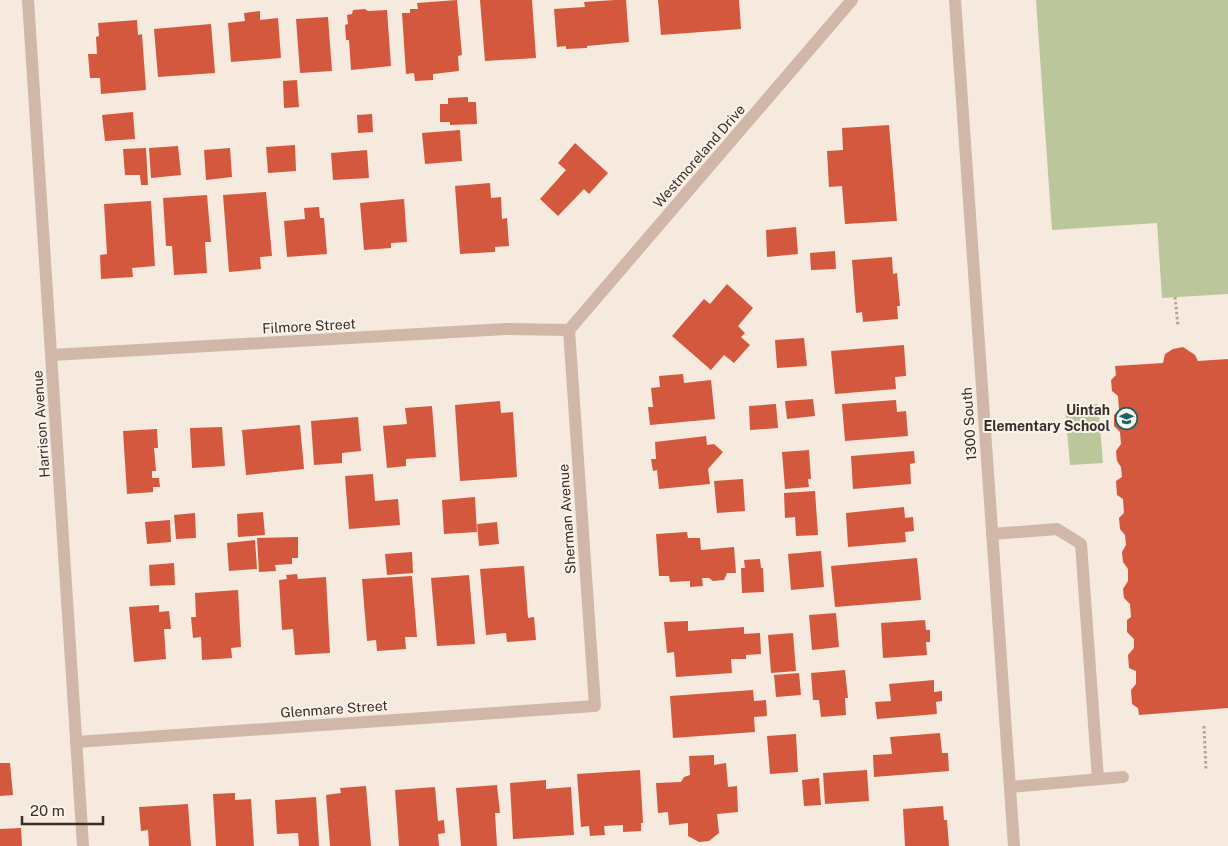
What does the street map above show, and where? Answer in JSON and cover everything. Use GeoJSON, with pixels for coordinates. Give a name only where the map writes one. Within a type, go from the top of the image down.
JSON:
{"type":"FeatureCollection","features":[{"type":"Feature","properties":{"kind":"street","name":"Harrison Avenue"},"geometry":{"type":"LineString","coordinates":[[28,0],[83,846]]}},
{"type":"Feature","properties":{"kind":"street","name":"Westmoreland Drive"},"geometry":{"type":"LineString","coordinates":[[569,330],[856,0]]}},
{"type":"Feature","properties":{"kind":"street","name":"1300 South"},"geometry":{"type":"LineString","coordinates":[[955,0],[1014,846]]}},
{"type":"Feature","properties":{"kind":"street","name":"Filmore Street"},"geometry":{"type":"LineString","coordinates":[[52,355],[506,329],[569,330]]}},
{"type":"Feature","properties":{"kind":"street","name":"Sherman Avenue"},"geometry":{"type":"LineString","coordinates":[[569,330],[595,706]]}},
{"type":"Feature","properties":{"kind":"street"},"geometry":{"type":"LineString","coordinates":[[992,534],[1057,529],[1081,544],[1098,779]]}},
{"type":"Feature","properties":{"kind":"street","name":"Glenmare Street"},"geometry":{"type":"LineString","coordinates":[[76,742],[595,706]]}},
{"type":"Feature","properties":{"kind":"street"},"geometry":{"type":"LineString","coordinates":[[1010,787],[1123,777]]}},
{"type":"Feature","properties":{"kind":"path"},"geometry":{"type":"LineString","coordinates":[[1176,297],[1178,326]]}},
{"type":"Feature","properties":{"kind":"path"},"geometry":{"type":"LineString","coordinates":[[1204,726],[1206,771]]}},
{"type":"Feature","properties":{"kind":"green space"},"geometry":{"type":"Polygon","coordinates":[[[1036,0],[1228,0],[1228,294],[1162,298],[1157,223],[1052,230],[1036,0]]]}},
{"type":"Feature","properties":{"kind":"green space"},"geometry":{"type":"Polygon","coordinates":[[[1098,404],[1103,463],[1070,465],[1065,407],[1098,404]]]}},
{"type":"Feature","properties":{"kind":"building"},"geometry":{"type":"Polygon","coordinates":[[[457,0],[462,55],[458,56],[459,71],[433,74],[433,80],[415,81],[414,73],[406,74],[402,13],[410,13],[410,9],[418,9],[417,3],[457,0]]]}},
{"type":"Feature","properties":{"kind":"building"},"geometry":{"type":"Polygon","coordinates":[[[480,0],[532,0],[536,58],[485,61],[480,0]]]}},
{"type":"Feature","properties":{"kind":"building"},"geometry":{"type":"Polygon","coordinates":[[[626,0],[629,42],[587,46],[587,48],[566,49],[566,46],[557,47],[554,9],[585,7],[584,2],[626,0]]]}},
{"type":"Feature","properties":{"kind":"building"},"geometry":{"type":"Polygon","coordinates":[[[658,0],[739,0],[741,29],[661,35],[658,0]]]}},
{"type":"Feature","properties":{"kind":"building"},"geometry":{"type":"Polygon","coordinates":[[[365,9],[368,11],[387,10],[391,66],[351,70],[349,40],[346,40],[345,25],[348,24],[347,15],[352,14],[353,10],[365,9]]]}},
{"type":"Feature","properties":{"kind":"building"},"geometry":{"type":"Polygon","coordinates":[[[260,11],[260,20],[278,18],[281,58],[231,62],[228,23],[245,21],[244,13],[260,11]]]}},
{"type":"Feature","properties":{"kind":"building"},"geometry":{"type":"Polygon","coordinates":[[[328,17],[332,71],[300,73],[296,19],[328,17]]]}},
{"type":"Feature","properties":{"kind":"building"},"geometry":{"type":"Polygon","coordinates":[[[137,20],[138,35],[142,34],[146,90],[101,94],[100,78],[90,78],[88,54],[97,54],[96,37],[99,36],[98,23],[137,20]]]}},
{"type":"Feature","properties":{"kind":"building"},"geometry":{"type":"Polygon","coordinates":[[[211,24],[215,73],[158,77],[154,29],[211,24]]]}},
{"type":"Feature","properties":{"kind":"building"},"geometry":{"type":"Polygon","coordinates":[[[297,80],[299,107],[284,108],[283,81],[297,80]]]}},
{"type":"Feature","properties":{"kind":"building"},"geometry":{"type":"Polygon","coordinates":[[[468,97],[468,102],[476,102],[477,124],[450,125],[450,122],[440,122],[440,104],[448,104],[448,98],[468,97]]]}},
{"type":"Feature","properties":{"kind":"building"},"geometry":{"type":"Polygon","coordinates":[[[133,112],[135,139],[105,141],[102,115],[133,112]]]}},
{"type":"Feature","properties":{"kind":"building"},"geometry":{"type":"Polygon","coordinates":[[[372,114],[373,132],[358,133],[357,115],[372,114]]]}},
{"type":"Feature","properties":{"kind":"building"},"geometry":{"type":"Polygon","coordinates":[[[889,125],[897,221],[845,224],[842,186],[829,187],[827,151],[843,150],[842,128],[889,125]]]}},
{"type":"Feature","properties":{"kind":"building"},"geometry":{"type":"Polygon","coordinates":[[[460,130],[462,161],[425,164],[422,133],[460,130]]]}},
{"type":"Feature","properties":{"kind":"building"},"geometry":{"type":"Polygon","coordinates":[[[575,143],[608,173],[589,194],[584,189],[558,216],[540,199],[566,170],[558,163],[575,143]]]}},
{"type":"Feature","properties":{"kind":"building"},"geometry":{"type":"Polygon","coordinates":[[[295,145],[296,171],[268,173],[266,147],[295,145]]]}},
{"type":"Feature","properties":{"kind":"building"},"geometry":{"type":"Polygon","coordinates":[[[178,146],[181,175],[151,178],[149,148],[178,146]]]}},
{"type":"Feature","properties":{"kind":"building"},"geometry":{"type":"Polygon","coordinates":[[[146,148],[148,185],[141,185],[140,175],[125,175],[123,149],[146,148]]]}},
{"type":"Feature","properties":{"kind":"building"},"geometry":{"type":"Polygon","coordinates":[[[230,148],[232,177],[206,180],[204,150],[230,148]]]}},
{"type":"Feature","properties":{"kind":"building"},"geometry":{"type":"Polygon","coordinates":[[[367,150],[369,178],[333,180],[331,153],[367,150]]]}},
{"type":"Feature","properties":{"kind":"building"},"geometry":{"type":"Polygon","coordinates":[[[490,183],[491,198],[501,197],[502,219],[507,218],[509,246],[495,247],[495,252],[460,254],[455,186],[490,183]]]}},
{"type":"Feature","properties":{"kind":"building"},"geometry":{"type":"Polygon","coordinates":[[[266,192],[272,256],[260,257],[261,269],[229,272],[223,195],[266,192]]]}},
{"type":"Feature","properties":{"kind":"building"},"geometry":{"type":"Polygon","coordinates":[[[207,195],[211,242],[205,242],[207,273],[174,275],[172,246],[166,246],[163,198],[207,195]]]}},
{"type":"Feature","properties":{"kind":"building"},"geometry":{"type":"Polygon","coordinates":[[[404,199],[407,242],[391,243],[391,248],[364,250],[360,203],[404,199]]]}},
{"type":"Feature","properties":{"kind":"building"},"geometry":{"type":"Polygon","coordinates":[[[151,201],[155,266],[132,268],[133,277],[101,279],[100,255],[107,254],[104,204],[151,201]]]}},
{"type":"Feature","properties":{"kind":"building"},"geometry":{"type":"Polygon","coordinates":[[[319,207],[320,218],[324,218],[327,254],[287,257],[284,221],[305,219],[304,208],[319,207]]]}},
{"type":"Feature","properties":{"kind":"building"},"geometry":{"type":"Polygon","coordinates":[[[796,227],[798,254],[767,257],[766,230],[796,227]]]}},
{"type":"Feature","properties":{"kind":"building"},"geometry":{"type":"Polygon","coordinates":[[[835,251],[836,269],[811,270],[810,253],[835,251]]]}},
{"type":"Feature","properties":{"kind":"building"},"geometry":{"type":"Polygon","coordinates":[[[892,257],[893,274],[897,273],[900,306],[897,306],[898,319],[863,322],[862,312],[856,313],[852,260],[892,257]]]}},
{"type":"Feature","properties":{"kind":"building"},"geometry":{"type":"Polygon","coordinates":[[[727,284],[753,308],[738,326],[745,333],[741,337],[750,345],[734,363],[724,355],[711,370],[672,336],[704,299],[710,304],[727,284]]]}},
{"type":"Feature","properties":{"kind":"building"},"geometry":{"type":"Polygon","coordinates":[[[804,338],[807,366],[777,368],[775,340],[804,338]]]}},
{"type":"Feature","properties":{"kind":"building"},"geometry":{"type":"Polygon","coordinates":[[[904,345],[906,376],[895,377],[896,389],[835,394],[831,351],[904,345]]]}},
{"type":"Feature","properties":{"kind":"building"},"geometry":{"type":"Polygon","coordinates":[[[1183,347],[1195,355],[1198,361],[1228,359],[1228,708],[1139,715],[1138,708],[1132,704],[1131,690],[1136,684],[1136,671],[1129,668],[1128,655],[1134,648],[1134,639],[1127,632],[1127,620],[1131,617],[1130,604],[1124,598],[1123,589],[1128,581],[1128,569],[1123,562],[1122,552],[1126,545],[1125,535],[1120,529],[1119,518],[1124,513],[1123,499],[1117,495],[1116,481],[1122,477],[1116,451],[1121,444],[1120,432],[1114,426],[1114,415],[1119,410],[1118,396],[1112,391],[1111,380],[1116,375],[1115,366],[1163,363],[1165,354],[1173,349],[1183,347]]]}},
{"type":"Feature","properties":{"kind":"building"},"geometry":{"type":"Polygon","coordinates":[[[683,374],[684,383],[711,380],[715,419],[650,425],[648,407],[653,407],[651,388],[660,387],[659,376],[683,374]]]}},
{"type":"Feature","properties":{"kind":"building"},"geometry":{"type":"Polygon","coordinates":[[[813,399],[815,416],[787,419],[785,401],[813,399]]]}},
{"type":"Feature","properties":{"kind":"building"},"geometry":{"type":"Polygon","coordinates":[[[896,400],[897,412],[906,411],[908,436],[845,441],[842,404],[896,400]]]}},
{"type":"Feature","properties":{"kind":"building"},"geometry":{"type":"Polygon","coordinates":[[[500,401],[501,413],[513,412],[517,477],[460,481],[455,405],[500,401]]]}},
{"type":"Feature","properties":{"kind":"building"},"geometry":{"type":"Polygon","coordinates":[[[776,404],[778,428],[750,430],[749,406],[776,404]]]}},
{"type":"Feature","properties":{"kind":"building"},"geometry":{"type":"Polygon","coordinates":[[[432,406],[436,457],[406,459],[406,466],[387,468],[383,426],[407,424],[405,408],[432,406]]]}},
{"type":"Feature","properties":{"kind":"building"},"geometry":{"type":"Polygon","coordinates":[[[358,417],[361,451],[342,453],[342,463],[314,465],[311,421],[358,417]]]}},
{"type":"Feature","properties":{"kind":"building"},"geometry":{"type":"Polygon","coordinates":[[[300,425],[304,469],[246,475],[242,430],[300,425]]]}},
{"type":"Feature","properties":{"kind":"building"},"geometry":{"type":"Polygon","coordinates":[[[222,427],[225,466],[192,468],[190,428],[222,427]]]}},
{"type":"Feature","properties":{"kind":"building"},"geometry":{"type":"Polygon","coordinates":[[[157,429],[158,448],[154,448],[156,471],[152,471],[152,478],[159,478],[160,487],[153,487],[153,492],[127,494],[123,431],[157,429]]]}},
{"type":"Feature","properties":{"kind":"building"},"geometry":{"type":"Polygon","coordinates":[[[706,436],[707,445],[714,444],[723,452],[708,469],[710,484],[659,489],[657,470],[653,471],[651,459],[656,459],[655,442],[706,436]]]}},
{"type":"Feature","properties":{"kind":"building"},"geometry":{"type":"Polygon","coordinates":[[[809,450],[811,479],[808,479],[809,487],[785,489],[782,452],[809,450]]]}},
{"type":"Feature","properties":{"kind":"building"},"geometry":{"type":"Polygon","coordinates":[[[914,451],[915,463],[910,464],[911,484],[853,489],[851,456],[914,451]]]}},
{"type":"Feature","properties":{"kind":"building"},"geometry":{"type":"Polygon","coordinates":[[[373,474],[375,501],[398,499],[400,525],[349,529],[345,476],[373,474]]]}},
{"type":"Feature","properties":{"kind":"building"},"geometry":{"type":"Polygon","coordinates":[[[743,479],[745,511],[717,513],[714,481],[743,479]]]}},
{"type":"Feature","properties":{"kind":"building"},"geometry":{"type":"Polygon","coordinates":[[[815,491],[818,535],[796,536],[795,517],[785,518],[784,493],[815,491]]]}},
{"type":"Feature","properties":{"kind":"building"},"geometry":{"type":"Polygon","coordinates":[[[475,497],[477,532],[444,534],[442,500],[475,497]]]}},
{"type":"Feature","properties":{"kind":"building"},"geometry":{"type":"Polygon","coordinates":[[[904,507],[905,518],[913,517],[914,531],[905,532],[906,542],[848,547],[846,513],[904,507]]]}},
{"type":"Feature","properties":{"kind":"building"},"geometry":{"type":"Polygon","coordinates":[[[263,512],[265,535],[238,537],[237,514],[263,512]]]}},
{"type":"Feature","properties":{"kind":"building"},"geometry":{"type":"Polygon","coordinates":[[[195,513],[196,538],[176,539],[174,515],[195,513]]]}},
{"type":"Feature","properties":{"kind":"building"},"geometry":{"type":"Polygon","coordinates":[[[170,520],[171,542],[147,544],[145,522],[170,520]]]}},
{"type":"Feature","properties":{"kind":"building"},"geometry":{"type":"Polygon","coordinates":[[[497,522],[499,544],[479,546],[477,524],[497,522]]]}},
{"type":"Feature","properties":{"kind":"building"},"geometry":{"type":"Polygon","coordinates":[[[687,532],[688,538],[700,538],[701,550],[734,547],[736,573],[727,573],[724,580],[713,581],[709,578],[702,578],[703,586],[690,587],[690,581],[670,582],[669,576],[659,576],[656,534],[687,532]]]}},
{"type":"Feature","properties":{"kind":"building"},"geometry":{"type":"Polygon","coordinates":[[[298,537],[298,558],[292,558],[292,564],[275,565],[276,571],[259,572],[257,538],[298,537]]]}},
{"type":"Feature","properties":{"kind":"building"},"geometry":{"type":"Polygon","coordinates":[[[255,540],[257,569],[229,571],[227,543],[255,540]]]}},
{"type":"Feature","properties":{"kind":"building"},"geometry":{"type":"Polygon","coordinates":[[[821,551],[824,587],[791,590],[788,554],[821,551]]]}},
{"type":"Feature","properties":{"kind":"building"},"geometry":{"type":"Polygon","coordinates":[[[412,552],[413,573],[387,575],[385,554],[412,552]]]}},
{"type":"Feature","properties":{"kind":"building"},"geometry":{"type":"Polygon","coordinates":[[[917,558],[921,600],[835,607],[831,566],[917,558]]]}},
{"type":"Feature","properties":{"kind":"building"},"geometry":{"type":"Polygon","coordinates":[[[760,559],[761,568],[763,568],[764,592],[742,593],[741,568],[745,568],[744,560],[760,559]]]}},
{"type":"Feature","properties":{"kind":"building"},"geometry":{"type":"Polygon","coordinates":[[[174,563],[175,585],[150,586],[149,565],[174,563]]]}},
{"type":"Feature","properties":{"kind":"building"},"geometry":{"type":"Polygon","coordinates":[[[524,566],[528,618],[534,617],[536,640],[507,642],[506,633],[486,635],[480,569],[524,566]]]}},
{"type":"Feature","properties":{"kind":"building"},"geometry":{"type":"Polygon","coordinates":[[[297,574],[298,579],[326,577],[330,653],[295,655],[293,629],[282,630],[279,580],[287,579],[286,575],[297,574]]]}},
{"type":"Feature","properties":{"kind":"building"},"geometry":{"type":"Polygon","coordinates":[[[469,575],[475,644],[437,646],[431,578],[469,575]]]}},
{"type":"Feature","properties":{"kind":"building"},"geometry":{"type":"Polygon","coordinates":[[[412,576],[417,637],[405,637],[406,649],[377,651],[376,640],[367,641],[362,579],[412,576]]]}},
{"type":"Feature","properties":{"kind":"building"},"geometry":{"type":"Polygon","coordinates":[[[238,590],[241,647],[231,648],[232,658],[202,660],[201,637],[193,638],[191,617],[196,617],[195,593],[238,590]]]}},
{"type":"Feature","properties":{"kind":"building"},"geometry":{"type":"Polygon","coordinates":[[[159,605],[159,612],[169,611],[171,629],[164,629],[166,659],[134,662],[129,607],[159,605]]]}},
{"type":"Feature","properties":{"kind":"building"},"geometry":{"type":"Polygon","coordinates":[[[836,613],[839,647],[812,650],[809,615],[836,613]]]}},
{"type":"Feature","properties":{"kind":"building"},"geometry":{"type":"Polygon","coordinates":[[[925,620],[926,630],[930,630],[930,642],[926,642],[927,655],[883,658],[881,623],[925,620]]]}},
{"type":"Feature","properties":{"kind":"building"},"geometry":{"type":"Polygon","coordinates":[[[688,621],[688,631],[744,627],[744,634],[760,633],[761,654],[746,655],[746,659],[731,659],[732,673],[676,677],[674,652],[667,653],[664,622],[688,621]]]}},
{"type":"Feature","properties":{"kind":"building"},"geometry":{"type":"Polygon","coordinates":[[[793,633],[796,671],[771,673],[768,635],[793,633]]]}},
{"type":"Feature","properties":{"kind":"building"},"geometry":{"type":"Polygon","coordinates":[[[845,670],[848,698],[845,698],[846,715],[821,717],[819,700],[813,700],[811,673],[845,670]]]}},
{"type":"Feature","properties":{"kind":"building"},"geometry":{"type":"Polygon","coordinates":[[[799,673],[801,695],[776,697],[774,675],[799,673]]]}},
{"type":"Feature","properties":{"kind":"building"},"geometry":{"type":"Polygon","coordinates":[[[934,680],[934,692],[942,691],[942,701],[936,702],[937,714],[877,719],[875,702],[891,701],[889,684],[934,680]]]}},
{"type":"Feature","properties":{"kind":"building"},"geometry":{"type":"Polygon","coordinates":[[[753,690],[754,701],[766,700],[767,716],[754,717],[755,732],[673,738],[670,696],[753,690]]]}},
{"type":"Feature","properties":{"kind":"building"},"geometry":{"type":"Polygon","coordinates":[[[940,733],[942,753],[948,753],[949,771],[874,777],[873,755],[892,754],[890,737],[940,733]]]}},
{"type":"Feature","properties":{"kind":"building"},"geometry":{"type":"Polygon","coordinates":[[[796,734],[798,772],[770,774],[767,736],[796,734]]]}},
{"type":"Feature","properties":{"kind":"building"},"geometry":{"type":"Polygon","coordinates":[[[714,755],[714,765],[726,763],[728,787],[737,786],[738,812],[717,814],[719,833],[709,841],[699,842],[688,836],[688,823],[669,825],[668,812],[658,813],[656,783],[681,782],[684,777],[690,775],[689,756],[714,755]]]}},
{"type":"Feature","properties":{"kind":"building"},"geometry":{"type":"Polygon","coordinates":[[[0,763],[10,763],[13,795],[0,796],[0,763]]]}},
{"type":"Feature","properties":{"kind":"building"},"geometry":{"type":"Polygon","coordinates":[[[640,770],[643,823],[641,823],[641,831],[623,832],[623,825],[604,826],[605,835],[590,836],[589,826],[581,827],[577,774],[640,770]]]}},
{"type":"Feature","properties":{"kind":"building"},"geometry":{"type":"Polygon","coordinates":[[[867,770],[869,801],[825,804],[823,773],[867,770]]]}},
{"type":"Feature","properties":{"kind":"building"},"geometry":{"type":"Polygon","coordinates":[[[819,778],[821,805],[804,806],[802,780],[819,778]]]}},
{"type":"Feature","properties":{"kind":"building"},"geometry":{"type":"Polygon","coordinates":[[[546,780],[546,789],[571,787],[574,835],[513,839],[510,783],[546,780]]]}},
{"type":"Feature","properties":{"kind":"building"},"geometry":{"type":"Polygon","coordinates":[[[497,785],[500,813],[495,813],[497,846],[461,846],[456,788],[497,785]]]}},
{"type":"Feature","properties":{"kind":"building"},"geometry":{"type":"Polygon","coordinates":[[[366,786],[371,846],[330,846],[326,795],[341,793],[340,788],[366,786]]]}},
{"type":"Feature","properties":{"kind":"building"},"geometry":{"type":"Polygon","coordinates":[[[435,787],[438,821],[444,820],[445,833],[438,834],[439,846],[399,846],[395,790],[435,787]]]}},
{"type":"Feature","properties":{"kind":"building"},"geometry":{"type":"Polygon","coordinates":[[[235,793],[235,800],[251,799],[254,846],[216,846],[213,794],[235,793]]]}},
{"type":"Feature","properties":{"kind":"building"},"geometry":{"type":"Polygon","coordinates":[[[316,797],[319,846],[299,846],[298,833],[277,834],[275,800],[316,797]]]}},
{"type":"Feature","properties":{"kind":"building"},"geometry":{"type":"Polygon","coordinates":[[[188,804],[191,846],[149,846],[148,830],[141,831],[139,807],[188,804]]]}},
{"type":"Feature","properties":{"kind":"building"},"geometry":{"type":"Polygon","coordinates":[[[943,806],[944,820],[947,820],[949,846],[905,846],[903,809],[943,806]]]}},
{"type":"Feature","properties":{"kind":"building"},"geometry":{"type":"Polygon","coordinates":[[[21,828],[22,846],[0,846],[0,829],[21,828]]]}},
{"type":"Feature","properties":{"kind":"place","name":"Uintah Elementary School"},"geometry":{"type":"Point","coordinates":[1126,418]}}]}
